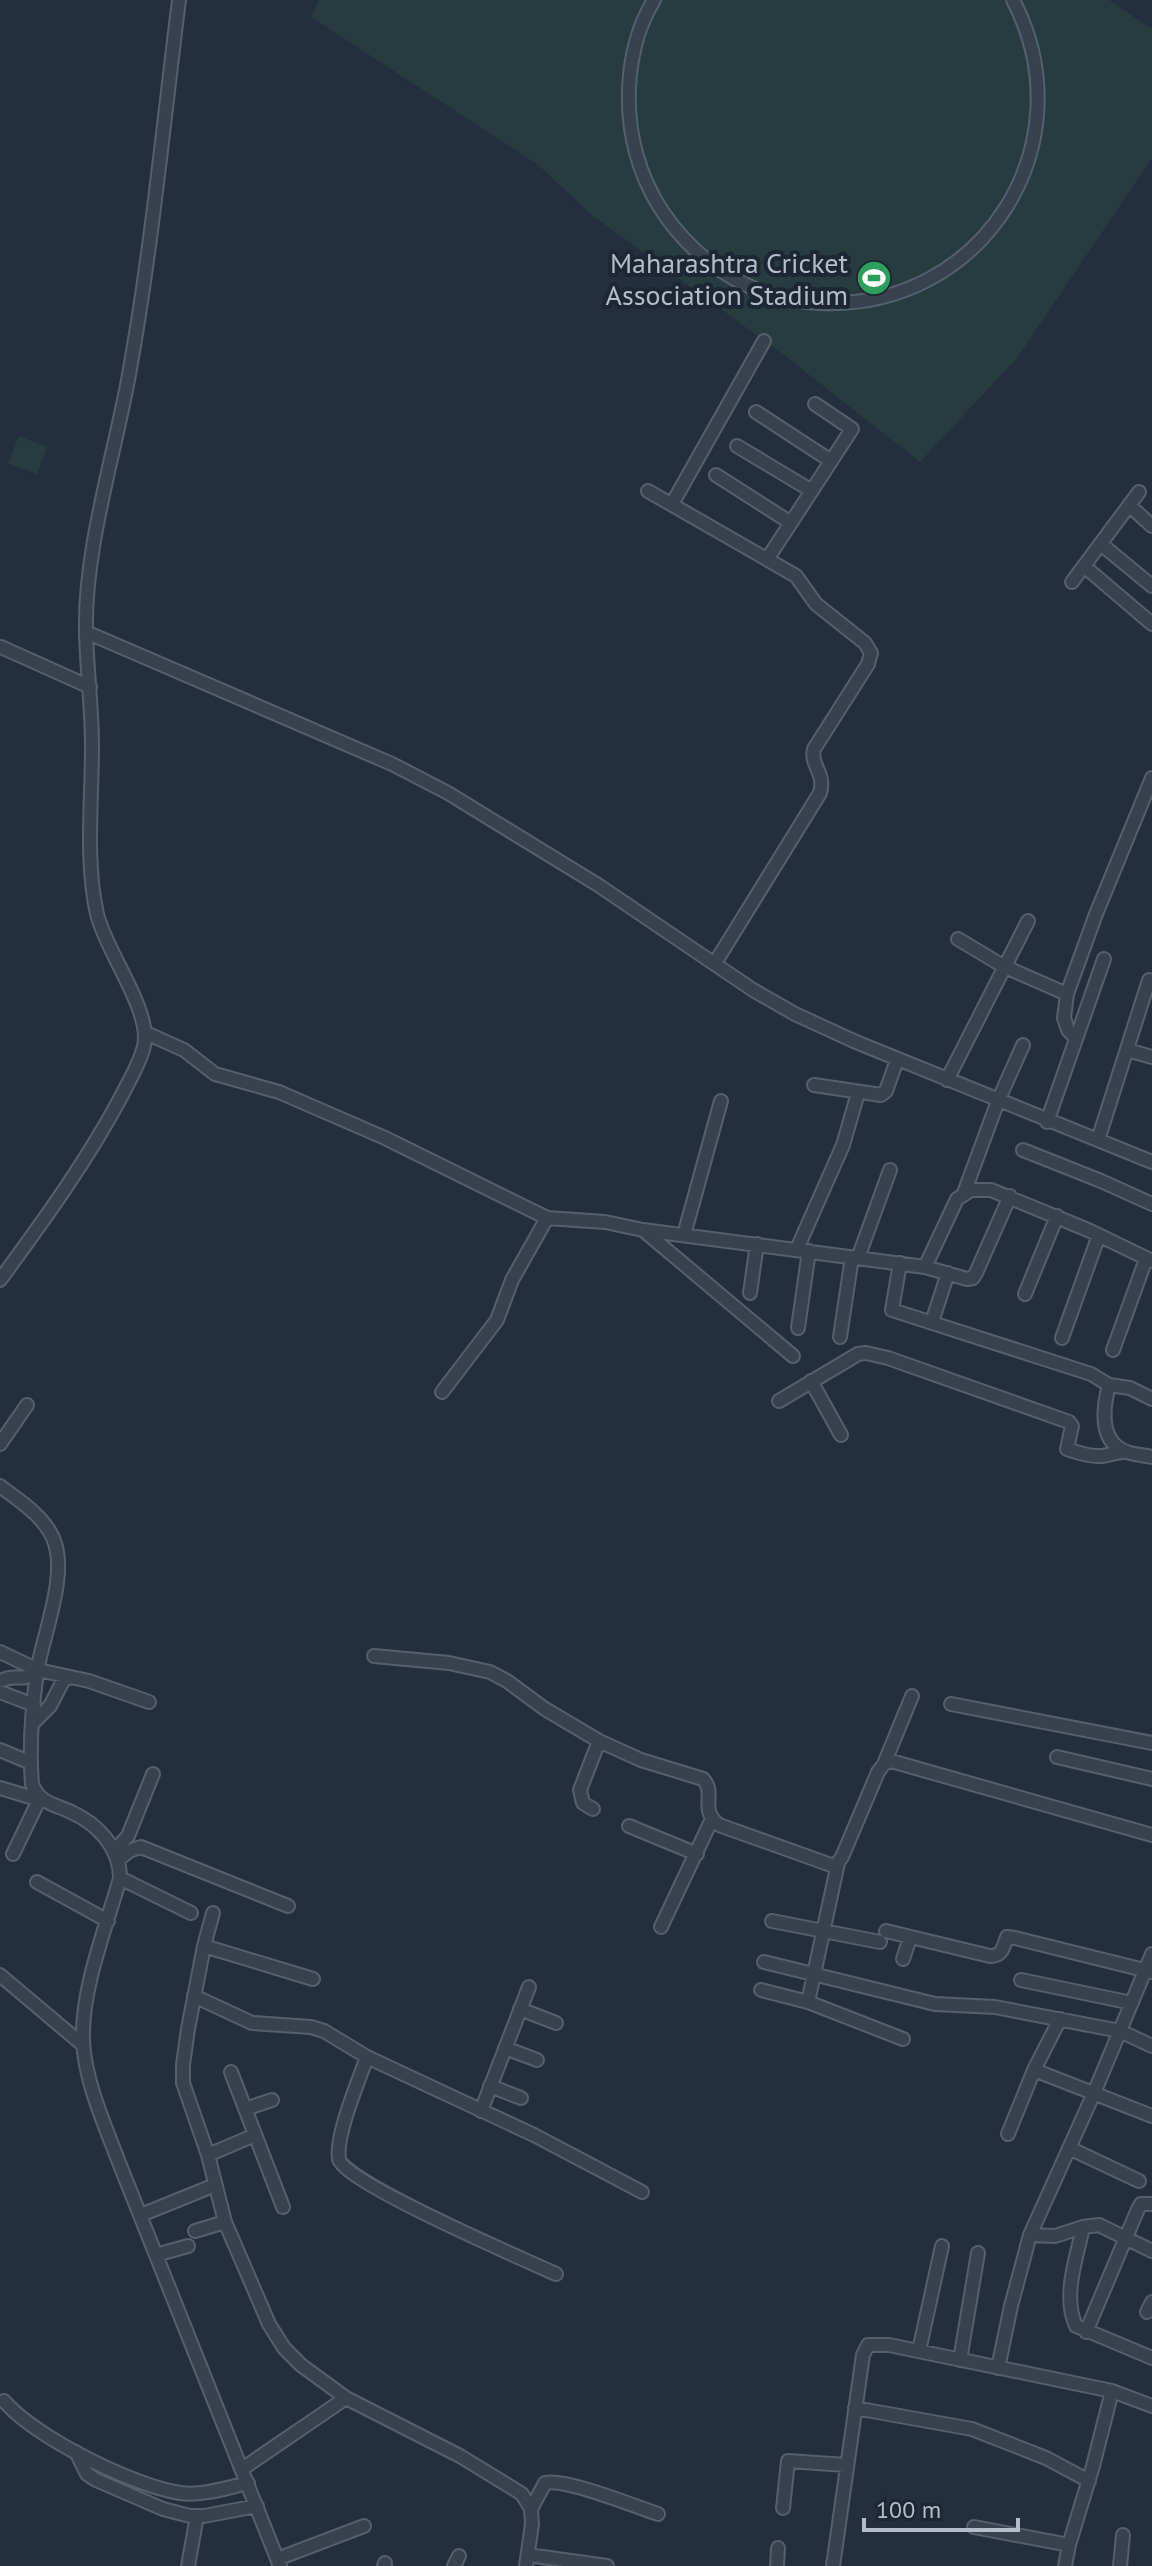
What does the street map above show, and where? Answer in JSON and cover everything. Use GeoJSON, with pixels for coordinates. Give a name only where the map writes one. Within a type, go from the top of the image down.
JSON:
{"type":"FeatureCollection","features":[{"type":"Feature","properties":{"kind":"street"},"geometry":{"type":"LineString","coordinates":[[0,1280],[55,1205],[103,1130],[139,1061],[146,1033],[134,997],[107,944],[97,912],[90,849],[92,724],[86,608],[144,278],[179,0]]}},
{"type":"Feature","properties":{"kind":"street"},"geometry":{"type":"LineString","coordinates":[[654,0],[634,48],[628,90],[631,133],[638,161],[662,213],[689,246],[723,273],[749,286],[803,303],[846,304],[888,297],[928,281],[964,257],[994,226],[1017,190],[1032,149],[1039,107],[1036,64],[1025,22],[1013,0]]}},
{"type":"Feature","properties":{"kind":"street"},"geometry":{"type":"LineString","coordinates":[[672,504],[764,341]]}},
{"type":"Feature","properties":{"kind":"street"},"geometry":{"type":"LineString","coordinates":[[768,558],[852,429],[815,404]]}},
{"type":"Feature","properties":{"kind":"street"},"geometry":{"type":"LineString","coordinates":[[756,412],[831,461]]}},
{"type":"Feature","properties":{"kind":"street"},"geometry":{"type":"LineString","coordinates":[[737,446],[812,491]]}},
{"type":"Feature","properties":{"kind":"street"},"geometry":{"type":"LineString","coordinates":[[716,475],[791,523]]}},
{"type":"Feature","properties":{"kind":"street"},"geometry":{"type":"LineString","coordinates":[[648,491],[796,576],[816,604],[870,648],[871,658],[814,749],[813,762],[822,781],[820,793],[715,963]]}},
{"type":"Feature","properties":{"kind":"street"},"geometry":{"type":"LineString","coordinates":[[1072,582],[1139,492]]}},
{"type":"Feature","properties":{"kind":"street"},"geometry":{"type":"LineString","coordinates":[[1129,505],[1152,526]]}},
{"type":"Feature","properties":{"kind":"street"},"geometry":{"type":"LineString","coordinates":[[1101,544],[1152,586]]}},
{"type":"Feature","properties":{"kind":"street"},"geometry":{"type":"LineString","coordinates":[[1084,566],[1152,624]]}},
{"type":"Feature","properties":{"kind":"street"},"geometry":{"type":"LineString","coordinates":[[86,632],[392,764],[448,793],[598,885],[753,990],[795,1014],[897,1060],[1152,1162]]}},
{"type":"Feature","properties":{"kind":"street"},"geometry":{"type":"LineString","coordinates":[[1,647],[90,687]]}},
{"type":"Feature","properties":{"kind":"street"},"geometry":{"type":"LineString","coordinates":[[1076,1038],[1068,1030],[1064,1018],[1067,994],[1152,778]]}},
{"type":"Feature","properties":{"kind":"street"},"geometry":{"type":"LineString","coordinates":[[947,1080],[1028,921]]}},
{"type":"Feature","properties":{"kind":"street"},"geometry":{"type":"LineString","coordinates":[[958,939],[1003,966],[1067,994]]}},
{"type":"Feature","properties":{"kind":"street"},"geometry":{"type":"LineString","coordinates":[[1047,1122],[1104,959]]}},
{"type":"Feature","properties":{"kind":"street"},"geometry":{"type":"LineString","coordinates":[[1098,1140],[1149,980]]}},
{"type":"Feature","properties":{"kind":"street"},"geometry":{"type":"LineString","coordinates":[[146,1033],[184,1050],[215,1074],[279,1092],[385,1138],[547,1218],[605,1222],[643,1230],[900,1263],[967,1279],[973,1278],[976,1273],[1010,1196]]}},
{"type":"Feature","properties":{"kind":"street"},"geometry":{"type":"LineString","coordinates":[[964,1193],[998,1101],[1023,1045]]}},
{"type":"Feature","properties":{"kind":"street"},"geometry":{"type":"LineString","coordinates":[[1127,1050],[1152,1057]]}},
{"type":"Feature","properties":{"kind":"street"},"geometry":{"type":"LineString","coordinates":[[814,1085],[881,1095],[886,1091],[897,1060]]}},
{"type":"Feature","properties":{"kind":"street"},"geometry":{"type":"LineString","coordinates":[[798,1328],[803,1250],[843,1145],[858,1093]]}},
{"type":"Feature","properties":{"kind":"street"},"geometry":{"type":"LineString","coordinates":[[684,1235],[721,1101]]}},
{"type":"Feature","properties":{"kind":"street"},"geometry":{"type":"LineString","coordinates":[[1023,1150],[1152,1204]]}},
{"type":"Feature","properties":{"kind":"street"},"geometry":{"type":"LineString","coordinates":[[840,1337],[855,1257],[890,1170]]}},
{"type":"Feature","properties":{"kind":"street"},"geometry":{"type":"LineString","coordinates":[[925,1267],[957,1199],[964,1193],[983,1189],[1010,1196],[1057,1216],[1149,1260],[1113,1350]]}},
{"type":"Feature","properties":{"kind":"street"},"geometry":{"type":"LineString","coordinates":[[1025,1294],[1057,1216]]}},
{"type":"Feature","properties":{"kind":"street"},"geometry":{"type":"LineString","coordinates":[[442,1392],[497,1320],[512,1280],[547,1218]]}},
{"type":"Feature","properties":{"kind":"street"},"geometry":{"type":"LineString","coordinates":[[643,1230],[793,1356]]}},
{"type":"Feature","properties":{"kind":"street"},"geometry":{"type":"LineString","coordinates":[[1062,1338],[1099,1235]]}},
{"type":"Feature","properties":{"kind":"street"},"geometry":{"type":"LineString","coordinates":[[750,1293],[757,1244]]}},
{"type":"Feature","properties":{"kind":"street"},"geometry":{"type":"LineString","coordinates":[[900,1263],[892,1310],[1091,1374],[1109,1385],[1130,1388],[1152,1399]]}},
{"type":"Feature","properties":{"kind":"street"},"geometry":{"type":"LineString","coordinates":[[932,1322],[948,1273]]}},
{"type":"Feature","properties":{"kind":"street"},"geometry":{"type":"LineString","coordinates":[[779,1401],[858,1354],[877,1355],[1069,1422],[1072,1426],[1067,1449],[1072,1451],[1097,1457],[1117,1451],[1152,1457]]}},
{"type":"Feature","properties":{"kind":"street"},"geometry":{"type":"LineString","coordinates":[[811,1381],[841,1435]]}},
{"type":"Feature","properties":{"kind":"street"},"geometry":{"type":"LineString","coordinates":[[1109,1385],[1104,1402],[1104,1422],[1116,1446],[1126,1452]]}},
{"type":"Feature","properties":{"kind":"street"},"geometry":{"type":"LineString","coordinates":[[0,1444],[27,1405]]}},
{"type":"Feature","properties":{"kind":"street"},"geometry":{"type":"LineString","coordinates":[[0,1486],[34,1513],[54,1539],[57,1578],[38,1670],[31,1763],[32,1784],[41,1801]]}},
{"type":"Feature","properties":{"kind":"street"},"geometry":{"type":"LineString","coordinates":[[0,1652],[38,1670],[149,1702]]}},
{"type":"Feature","properties":{"kind":"street"},"geometry":{"type":"LineString","coordinates":[[374,1656],[449,1663],[490,1672],[599,1741],[641,1760],[703,1779],[708,1783],[707,1809],[712,1819],[730,1829],[831,1865],[838,1863]]}},
{"type":"Feature","properties":{"kind":"street"},"geometry":{"type":"LineString","coordinates":[[34,1705],[1,1686],[8,1677],[25,1678],[38,1670]]}},
{"type":"Feature","properties":{"kind":"street"},"geometry":{"type":"LineString","coordinates":[[33,1723],[50,1706],[63,1681],[69,1677]]}},
{"type":"Feature","properties":{"kind":"street"},"geometry":{"type":"LineString","coordinates":[[808,2002],[838,1863],[912,1696]]}},
{"type":"Feature","properties":{"kind":"street"},"geometry":{"type":"LineString","coordinates":[[951,1704],[1152,1743]]}},
{"type":"Feature","properties":{"kind":"street"},"geometry":{"type":"LineString","coordinates":[[593,1809],[583,1803],[580,1790],[599,1741]]}},
{"type":"Feature","properties":{"kind":"street"},"geometry":{"type":"LineString","coordinates":[[0,1750],[31,1763]]}},
{"type":"Feature","properties":{"kind":"street"},"geometry":{"type":"LineString","coordinates":[[1057,1757],[1152,1779]]}},
{"type":"Feature","properties":{"kind":"street"},"geometry":{"type":"LineString","coordinates":[[884,1764],[898,1762],[1152,1835]]}},
{"type":"Feature","properties":{"kind":"street"},"geometry":{"type":"LineString","coordinates":[[117,1855],[153,1774]]}},
{"type":"Feature","properties":{"kind":"street"},"geometry":{"type":"LineString","coordinates":[[0,1788],[85,1820],[117,1855],[120,1878],[87,1997],[83,2045],[102,2119],[278,2562],[364,2526]]}},
{"type":"Feature","properties":{"kind":"street"},"geometry":{"type":"LineString","coordinates":[[13,1854],[41,1801]]}},
{"type":"Feature","properties":{"kind":"street"},"geometry":{"type":"LineString","coordinates":[[661,1927],[712,1819]]}},
{"type":"Feature","properties":{"kind":"street"},"geometry":{"type":"LineString","coordinates":[[629,1826],[697,1854]]}},
{"type":"Feature","properties":{"kind":"street"},"geometry":{"type":"LineString","coordinates":[[117,1855],[141,1847],[288,1906]]}},
{"type":"Feature","properties":{"kind":"street"},"geometry":{"type":"LineString","coordinates":[[120,1878],[191,1913]]}},
{"type":"Feature","properties":{"kind":"street"},"geometry":{"type":"LineString","coordinates":[[37,1882],[108,1921]]}},
{"type":"Feature","properties":{"kind":"street"},"geometry":{"type":"LineString","coordinates":[[213,1913],[194,1996],[183,2083],[208,2155],[225,2222],[269,2324],[284,2348],[308,2371],[346,2398],[460,2456],[522,2494],[531,2509],[527,2560],[607,2566]]}},
{"type":"Feature","properties":{"kind":"street"},"geometry":{"type":"LineString","coordinates":[[772,1921],[823,1931],[910,1938],[990,1956],[1002,1952],[1007,1937],[1015,1938],[1149,1971]]}},
{"type":"Feature","properties":{"kind":"street"},"geometry":{"type":"LineString","coordinates":[[903,1959],[910,1938]]}},
{"type":"Feature","properties":{"kind":"street"},"geometry":{"type":"LineString","coordinates":[[204,1946],[313,1979]]}},
{"type":"Feature","properties":{"kind":"street"},"geometry":{"type":"LineString","coordinates":[[998,2368],[1030,2235],[1149,1971],[1152,1954]]}},
{"type":"Feature","properties":{"kind":"street"},"geometry":{"type":"LineString","coordinates":[[764,1962],[935,2004],[995,2007],[1120,2031],[1152,2046]]}},
{"type":"Feature","properties":{"kind":"street"},"geometry":{"type":"LineString","coordinates":[[0,1975],[83,2045]]}},
{"type":"Feature","properties":{"kind":"street"},"geometry":{"type":"LineString","coordinates":[[1021,1980],[1132,2003]]}},
{"type":"Feature","properties":{"kind":"street"},"geometry":{"type":"LineString","coordinates":[[481,2111],[529,1987]]}},
{"type":"Feature","properties":{"kind":"street"},"geometry":{"type":"LineString","coordinates":[[761,1990],[808,2002],[903,2039]]}},
{"type":"Feature","properties":{"kind":"street"},"geometry":{"type":"LineString","coordinates":[[194,1996],[252,2023],[311,2027],[324,2031],[367,2057],[534,2135],[642,2192]]}},
{"type":"Feature","properties":{"kind":"street"},"geometry":{"type":"LineString","coordinates":[[520,2009],[556,2023]]}},
{"type":"Feature","properties":{"kind":"street"},"geometry":{"type":"LineString","coordinates":[[1008,2134],[1034,2070],[1060,2019]]}},
{"type":"Feature","properties":{"kind":"street"},"geometry":{"type":"LineString","coordinates":[[505,2048],[537,2060]]}},
{"type":"Feature","properties":{"kind":"street"},"geometry":{"type":"LineString","coordinates":[[367,2057],[344,2129],[339,2159],[343,2166],[381,2192],[556,2274]]}},
{"type":"Feature","properties":{"kind":"street"},"geometry":{"type":"LineString","coordinates":[[1034,2070],[1152,2116]]}},
{"type":"Feature","properties":{"kind":"street"},"geometry":{"type":"LineString","coordinates":[[231,2072],[283,2207]]}},
{"type":"Feature","properties":{"kind":"street"},"geometry":{"type":"LineString","coordinates":[[490,2086],[521,2098]]}},
{"type":"Feature","properties":{"kind":"street"},"geometry":{"type":"LineString","coordinates":[[245,2109],[272,2100]]}},
{"type":"Feature","properties":{"kind":"street"},"geometry":{"type":"LineString","coordinates":[[208,2155],[255,2135]]}},
{"type":"Feature","properties":{"kind":"street"},"geometry":{"type":"LineString","coordinates":[[1069,2148],[1139,2181]]}},
{"type":"Feature","properties":{"kind":"street"},"geometry":{"type":"LineString","coordinates":[[141,2215],[215,2185]]}},
{"type":"Feature","properties":{"kind":"street"},"geometry":{"type":"LineString","coordinates":[[1086,2332],[1141,2204],[1152,2204]]}},
{"type":"Feature","properties":{"kind":"street"},"geometry":{"type":"LineString","coordinates":[[195,2231],[225,2222]]}},
{"type":"Feature","properties":{"kind":"street"},"geometry":{"type":"LineString","coordinates":[[1030,2235],[1055,2236],[1099,2225],[1152,2251]]}},
{"type":"Feature","properties":{"kind":"street"},"geometry":{"type":"LineString","coordinates":[[1083,2227],[1072,2279],[1072,2317],[1076,2326],[1152,2358]]}},
{"type":"Feature","properties":{"kind":"street"},"geometry":{"type":"LineString","coordinates":[[156,2255],[188,2246]]}},
{"type":"Feature","properties":{"kind":"street"},"geometry":{"type":"LineString","coordinates":[[919,2351],[942,2246]]}},
{"type":"Feature","properties":{"kind":"street"},"geometry":{"type":"LineString","coordinates":[[960,2360],[978,2253]]}},
{"type":"Feature","properties":{"kind":"street"},"geometry":{"type":"LineString","coordinates":[[833,2566],[863,2355],[868,2345],[889,2345],[1112,2391],[1152,2406]]}},
{"type":"Feature","properties":{"kind":"street"},"geometry":{"type":"LineString","coordinates":[[1065,2566],[1112,2391]]}},
{"type":"Feature","properties":{"kind":"street"},"geometry":{"type":"LineString","coordinates":[[242,2469],[346,2398]]}},
{"type":"Feature","properties":{"kind":"street"},"geometry":{"type":"LineString","coordinates":[[4,2401],[32,2427],[76,2452],[133,2478],[180,2493],[206,2492],[248,2483]]}},
{"type":"Feature","properties":{"kind":"street"},"geometry":{"type":"LineString","coordinates":[[855,2408],[972,2429],[1046,2458],[1089,2481]]}},
{"type":"Feature","properties":{"kind":"street"},"geometry":{"type":"LineString","coordinates":[[76,2452],[87,2474],[96,2480],[163,2509],[197,2516],[257,2506]]}},
{"type":"Feature","properties":{"kind":"street"},"geometry":{"type":"LineString","coordinates":[[783,2508],[788,2461],[846,2465]]}},
{"type":"Feature","properties":{"kind":"street"},"geometry":{"type":"LineString","coordinates":[[531,2509],[545,2483],[553,2481],[658,2514]]}},
{"type":"Feature","properties":{"kind":"street"},"geometry":{"type":"LineString","coordinates":[[188,2566],[197,2516]]}},
{"type":"Feature","properties":{"kind":"street"},"geometry":{"type":"LineString","coordinates":[[974,2527],[1069,2545]]}},
{"type":"Feature","properties":{"kind":"street"},"geometry":{"type":"LineString","coordinates":[[1120,2566],[1123,2535]]}},
{"type":"Feature","properties":{"kind":"street"},"geometry":{"type":"LineString","coordinates":[[777,2566],[778,2548]]}},
{"type":"Feature","properties":{"kind":"green space","name":"Maharashtra Cricket Association Stadium"},"geometry":{"type":"Polygon","coordinates":[[[319,0],[1109,0],[1152,29],[1152,158],[1017,358],[920,462],[784,355],[592,215],[537,164],[311,17],[319,0]]]}},
{"type":"Feature","properties":{"kind":"green space"},"geometry":{"type":"Polygon","coordinates":[[[19,436],[47,447],[37,474],[8,463],[19,436]]]}},
{"type":"Feature","properties":{"kind":"place","name":"Maharashtra Cricket Association Stadium"},"geometry":{"type":"Point","coordinates":[874,278]}}]}
